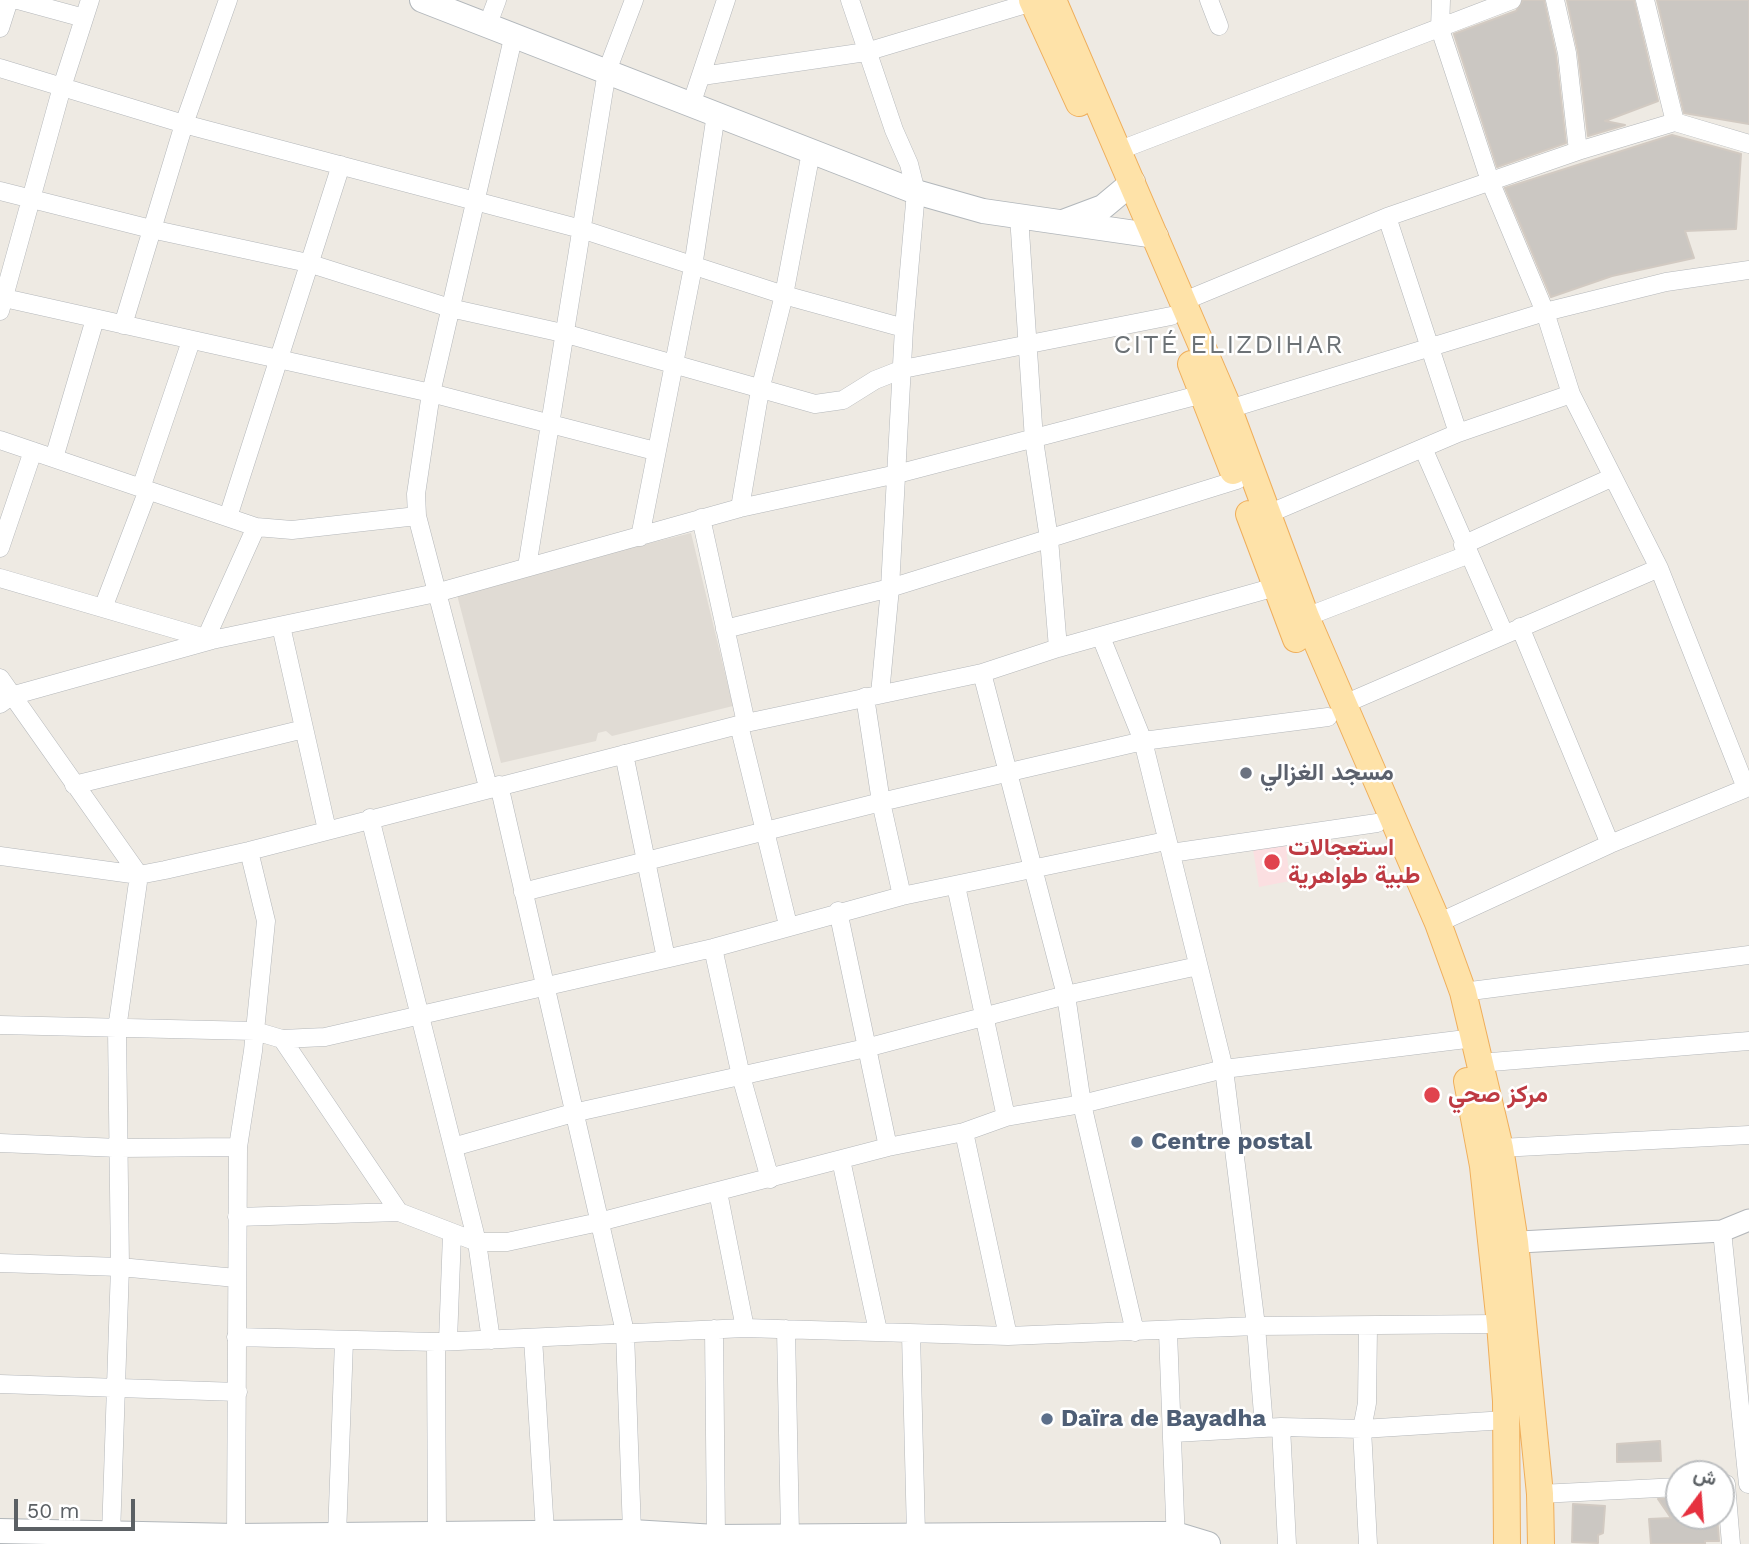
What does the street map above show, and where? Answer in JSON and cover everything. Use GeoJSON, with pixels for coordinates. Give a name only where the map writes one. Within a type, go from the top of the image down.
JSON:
{"type":"FeatureCollection","features":[{"type":"Feature","properties":{"kind":"main road"},"geometry":{"type":"LineString","coordinates":[[423,0],[916,192],[964,207],[1146,235]]}},
{"type":"Feature","properties":{"kind":"main road"},"geometry":{"type":"LineString","coordinates":[[1039,1],[1120,150],[1127,188]]}},
{"type":"Feature","properties":{"kind":"main road"},"geometry":{"type":"LineString","coordinates":[[1039,1],[1127,188],[1178,309],[1229,409],[1268,514],[1284,585],[1306,617],[1335,711],[1438,923],[1463,992],[1471,1047],[1483,1166],[1504,1243],[1541,1494],[1541,1541],[1503,1542],[1506,1420],[1500,1324],[1504,1243],[1500,1148],[1471,1047],[1377,823],[1284,585],[1237,480],[1203,394],[1178,309]]}},
{"type":"Feature","properties":{"kind":"main road"},"geometry":{"type":"LineString","coordinates":[[1063,222],[1103,207],[1127,188]]}},
{"type":"Feature","properties":{"kind":"main road"},"geometry":{"type":"LineString","coordinates":[[0,1533],[337,1536],[545,1532],[645,1537],[916,1534],[1176,1539],[1208,1544]]}},
{"type":"Feature","properties":{"kind":"street"},"geometry":{"type":"LineString","coordinates":[[0,28],[9,0]]}},
{"type":"Feature","properties":{"kind":"street"},"geometry":{"type":"LineString","coordinates":[[18,0],[84,18]]}},
{"type":"Feature","properties":{"kind":"street"},"geometry":{"type":"LineString","coordinates":[[90,0],[62,87],[33,199],[1,302],[95,319],[431,393],[655,451]]}},
{"type":"Feature","properties":{"kind":"street"},"geometry":{"type":"LineString","coordinates":[[123,326],[184,124],[228,0]]}},
{"type":"Feature","properties":{"kind":"street"},"geometry":{"type":"LineString","coordinates":[[488,24],[497,0]]}},
{"type":"Feature","properties":{"kind":"street"},"geometry":{"type":"LineString","coordinates":[[527,567],[567,334],[607,71],[634,0]]}},
{"type":"Feature","properties":{"kind":"street"},"geometry":{"type":"LineString","coordinates":[[691,104],[726,0]]}},
{"type":"Feature","properties":{"kind":"street"},"geometry":{"type":"LineString","coordinates":[[850,0],[866,52],[909,164],[916,192],[904,328],[890,588],[873,696],[881,802],[902,896]]}},
{"type":"Feature","properties":{"kind":"street"},"geometry":{"type":"LineString","coordinates":[[1209,0],[1219,26]]}},
{"type":"Feature","properties":{"kind":"street"},"geometry":{"type":"LineString","coordinates":[[1438,923],[1610,844],[1748,787],[1659,568],[1571,394],[1545,312],[1490,181],[1440,29],[1441,0]]}},
{"type":"Feature","properties":{"kind":"street"},"geometry":{"type":"LineString","coordinates":[[1120,150],[1513,0]]}},
{"type":"Feature","properties":{"kind":"street"},"geometry":{"type":"LineString","coordinates":[[1555,0],[1567,53],[1578,151]]}},
{"type":"Feature","properties":{"kind":"street"},"geometry":{"type":"LineString","coordinates":[[1644,0],[1675,122]]}},
{"type":"Feature","properties":{"kind":"street"},"geometry":{"type":"LineString","coordinates":[[702,76],[866,52],[1039,1]]}},
{"type":"Feature","properties":{"kind":"street"},"geometry":{"type":"LineString","coordinates":[[514,34],[431,393],[420,456],[417,516],[436,593],[523,892],[625,1332],[645,1537]]}},
{"type":"Feature","properties":{"kind":"street"},"geometry":{"type":"LineString","coordinates":[[0,68],[184,124],[582,229],[784,295],[904,328]]}},
{"type":"Feature","properties":{"kind":"street"},"geometry":{"type":"LineString","coordinates":[[640,537],[693,267],[716,114]]}},
{"type":"Feature","properties":{"kind":"street"},"geometry":{"type":"LineString","coordinates":[[0,191],[151,229],[308,263],[450,307],[567,334],[672,366],[816,404],[836,403],[875,380],[903,369],[1178,309],[1387,217],[1578,151],[1675,122],[1749,145]]}},
{"type":"Feature","properties":{"kind":"street"},"geometry":{"type":"LineString","coordinates":[[740,508],[760,390],[784,295],[811,152]]}},
{"type":"Feature","properties":{"kind":"street"},"geometry":{"type":"LineString","coordinates":[[228,517],[341,166]]}},
{"type":"Feature","properties":{"kind":"street"},"geometry":{"type":"LineString","coordinates":[[1019,216],[1034,440],[1049,539],[1058,648]]}},
{"type":"Feature","properties":{"kind":"street"},"geometry":{"type":"LineString","coordinates":[[1387,217],[1458,433]]}},
{"type":"Feature","properties":{"kind":"street"},"geometry":{"type":"LineString","coordinates":[[1229,409],[1545,312],[1666,282],[1749,270]]}},
{"type":"Feature","properties":{"kind":"street"},"geometry":{"type":"LineString","coordinates":[[54,458],[95,319]]}},
{"type":"Feature","properties":{"kind":"street"},"geometry":{"type":"LineString","coordinates":[[103,608],[191,341]]}},
{"type":"Feature","properties":{"kind":"street"},"geometry":{"type":"LineString","coordinates":[[6,700],[209,639],[436,593],[701,518],[897,474],[1203,394]]}},
{"type":"Feature","properties":{"kind":"street"},"geometry":{"type":"LineString","coordinates":[[1268,514],[1458,433],[1571,394]]}},
{"type":"Feature","properties":{"kind":"street"},"geometry":{"type":"LineString","coordinates":[[0,440],[256,527],[292,530],[417,516]]}},
{"type":"Feature","properties":{"kind":"street"},"geometry":{"type":"LineString","coordinates":[[1423,448],[1465,550],[1512,630],[1610,844]]}},
{"type":"Feature","properties":{"kind":"street"},"geometry":{"type":"LineString","coordinates":[[0,548],[33,452]]}},
{"type":"Feature","properties":{"kind":"street"},"geometry":{"type":"LineString","coordinates":[[1306,617],[1465,550],[1613,477]]}},
{"type":"Feature","properties":{"kind":"street"},"geometry":{"type":"LineString","coordinates":[[725,629],[890,588],[1237,480]]}},
{"type":"Feature","properties":{"kind":"street"},"geometry":{"type":"LineString","coordinates":[[701,518],[788,925]]}},
{"type":"Feature","properties":{"kind":"street"},"geometry":{"type":"LineString","coordinates":[[209,639],[256,527]]}},
{"type":"Feature","properties":{"kind":"street"},"geometry":{"type":"LineString","coordinates":[[523,892],[881,802],[1143,741],[1335,711],[1512,630],[1659,568]]}},
{"type":"Feature","properties":{"kind":"street"},"geometry":{"type":"LineString","coordinates":[[0,578],[209,639]]}},
{"type":"Feature","properties":{"kind":"street"},"geometry":{"type":"LineString","coordinates":[[0,856],[139,875],[249,851],[493,786],[743,724],[982,673],[1058,648],[1284,585]]}},
{"type":"Feature","properties":{"kind":"street"},"geometry":{"type":"LineString","coordinates":[[281,626],[327,830]]}},
{"type":"Feature","properties":{"kind":"street"},"geometry":{"type":"LineString","coordinates":[[1101,637],[1143,741],[1224,1069],[1287,1544]]}},
{"type":"Feature","properties":{"kind":"street"},"geometry":{"type":"LineString","coordinates":[[982,673],[1066,995],[1082,1104],[1135,1332]]}},
{"type":"Feature","properties":{"kind":"street"},"geometry":{"type":"LineString","coordinates":[[0,678],[6,700],[74,785],[139,875],[117,1029],[120,1267],[111,1535]]}},
{"type":"Feature","properties":{"kind":"street"},"geometry":{"type":"LineString","coordinates":[[74,785],[304,729]]}},
{"type":"Feature","properties":{"kind":"street"},"geometry":{"type":"LineString","coordinates":[[624,754],[666,958]]}},
{"type":"Feature","properties":{"kind":"street"},"geometry":{"type":"LineString","coordinates":[[370,818],[477,1242],[491,1340]]}},
{"type":"Feature","properties":{"kind":"street"},"geometry":{"type":"LineString","coordinates":[[0,1025],[255,1031],[282,1039],[325,1037],[713,948],[838,911],[1034,867],[1169,847],[1377,823]]}},
{"type":"Feature","properties":{"kind":"street"},"geometry":{"type":"LineString","coordinates":[[236,1536],[237,1147],[255,1031],[266,921],[249,851]]}},
{"type":"Feature","properties":{"kind":"street"},"geometry":{"type":"LineString","coordinates":[[956,886],[1006,1117]]}},
{"type":"Feature","properties":{"kind":"street"},"geometry":{"type":"LineString","coordinates":[[838,911],[888,1147]]}},
{"type":"Feature","properties":{"kind":"street"},"geometry":{"type":"LineString","coordinates":[[713,948],[741,1076],[770,1179]]}},
{"type":"Feature","properties":{"kind":"street"},"geometry":{"type":"LineString","coordinates":[[1463,992],[1749,956]]}},
{"type":"Feature","properties":{"kind":"street"},"geometry":{"type":"LineString","coordinates":[[453,1147],[573,1113],[866,1048],[984,1019],[1066,995],[1198,966]]}},
{"type":"Feature","properties":{"kind":"street"},"geometry":{"type":"LineString","coordinates":[[282,1039],[398,1212]]}},
{"type":"Feature","properties":{"kind":"street"},"geometry":{"type":"LineString","coordinates":[[237,1217],[398,1212],[477,1242],[507,1242],[599,1222],[888,1147],[964,1132],[1006,1117],[1082,1104],[1224,1069],[1471,1047],[1749,1041]]}},
{"type":"Feature","properties":{"kind":"street"},"geometry":{"type":"LineString","coordinates":[[964,1132],[1008,1336]]}},
{"type":"Feature","properties":{"kind":"street"},"geometry":{"type":"LineString","coordinates":[[1500,1148],[1749,1135]]}},
{"type":"Feature","properties":{"kind":"street"},"geometry":{"type":"LineString","coordinates":[[0,1143],[119,1148],[237,1147]]}},
{"type":"Feature","properties":{"kind":"street"},"geometry":{"type":"LineString","coordinates":[[841,1160],[878,1331]]}},
{"type":"Feature","properties":{"kind":"street"},"geometry":{"type":"LineString","coordinates":[[718,1192],[745,1328]]}},
{"type":"Feature","properties":{"kind":"street"},"geometry":{"type":"LineString","coordinates":[[1504,1243],[1738,1228],[1749,1484]]}},
{"type":"Feature","properties":{"kind":"street"},"geometry":{"type":"LineString","coordinates":[[437,1535],[442,1341],[452,1234]]}},
{"type":"Feature","properties":{"kind":"street"},"geometry":{"type":"LineString","coordinates":[[0,1263],[120,1267],[236,1278]]}},
{"type":"Feature","properties":{"kind":"street"},"geometry":{"type":"LineString","coordinates":[[236,1337],[442,1341],[745,1328],[1008,1336],[1168,1332],[1256,1326],[1368,1328],[1500,1324]]}},
{"type":"Feature","properties":{"kind":"street"},"geometry":{"type":"LineString","coordinates":[[1368,1328],[1367,1403],[1362,1429],[1368,1544]]}},
{"type":"Feature","properties":{"kind":"street"},"geometry":{"type":"LineString","coordinates":[[715,1329],[716,1537]]}},
{"type":"Feature","properties":{"kind":"street"},"geometry":{"type":"LineString","coordinates":[[786,1329],[790,1535]]}},
{"type":"Feature","properties":{"kind":"street"},"geometry":{"type":"LineString","coordinates":[[1168,1332],[1176,1539]]}},
{"type":"Feature","properties":{"kind":"street"},"geometry":{"type":"LineString","coordinates":[[911,1334],[916,1534]]}},
{"type":"Feature","properties":{"kind":"street"},"geometry":{"type":"LineString","coordinates":[[533,1338],[545,1532]]}},
{"type":"Feature","properties":{"kind":"street"},"geometry":{"type":"LineString","coordinates":[[337,1536],[344,1341]]}},
{"type":"Feature","properties":{"kind":"street"},"geometry":{"type":"LineString","coordinates":[[0,1384],[237,1392]]}},
{"type":"Feature","properties":{"kind":"street"},"geometry":{"type":"LineString","coordinates":[[1174,1433],[1273,1427],[1362,1429],[1506,1420]]}},
{"type":"Feature","properties":{"kind":"street"},"geometry":{"type":"LineString","coordinates":[[1541,1494],[1665,1488]]}},
{"type":"Feature","properties":{"kind":"street"},"geometry":{"type":"LineString","coordinates":[[0,1533],[8,1544]]}},
{"type":"Feature","properties":{"kind":"shaded area"},"geometry":{"type":"Polygon","coordinates":[[[691,533],[733,706],[612,736],[606,731],[598,733],[596,741],[501,763],[456,591],[691,533]]]}},
{"type":"Feature","properties":{"kind":"shaded area","name":"استعجالات طبية طواهرية"},"geometry":{"type":"Polygon","coordinates":[[[1285,839],[1290,881],[1259,887],[1252,843],[1285,839]]]}},
{"type":"Feature","properties":{"kind":"building"},"geometry":{"type":"Polygon","coordinates":[[[1523,0],[1544,0],[1556,55],[1566,143],[1497,167],[1454,34],[1516,11],[1523,0]]]}},
{"type":"Feature","properties":{"kind":"building"},"geometry":{"type":"Polygon","coordinates":[[[1567,0],[1634,0],[1658,101],[1605,121],[1625,125],[1588,136],[1578,52],[1567,0]]]}},
{"type":"Feature","properties":{"kind":"building"},"geometry":{"type":"Polygon","coordinates":[[[1657,0],[1749,0],[1749,124],[1684,113],[1657,0]]]}},
{"type":"Feature","properties":{"kind":"building"},"geometry":{"type":"Polygon","coordinates":[[[1672,135],[1741,154],[1736,229],[1685,231],[1694,258],[1612,276],[1551,297],[1505,188],[1672,135]]]}},
{"type":"Feature","properties":{"kind":"building"},"geometry":{"type":"Polygon","coordinates":[[[1660,1441],[1661,1461],[1617,1462],[1617,1444],[1660,1441]]]}},
{"type":"Feature","properties":{"kind":"building"},"geometry":{"type":"Polygon","coordinates":[[[1658,1499],[1665,1499],[1665,1509],[1658,1499]]]}},
{"type":"Feature","properties":{"kind":"building"},"geometry":{"type":"Polygon","coordinates":[[[1573,1504],[1605,1506],[1603,1533],[1598,1535],[1598,1543],[1572,1542],[1573,1504]]]}},
{"type":"Feature","properties":{"kind":"building"},"geometry":{"type":"Polygon","coordinates":[[[1665,1518],[1665,1530],[1718,1530],[1719,1541],[1705,1541],[1705,1544],[1651,1544],[1649,1519],[1665,1518]]]}},
{"type":"Feature","properties":{"kind":"place","name":"مسجد الغزالي"},"geometry":{"type":"Point","coordinates":[1246,773]}},
{"type":"Feature","properties":{"kind":"place","name":"استعجالات طبية طواهرية"},"geometry":{"type":"Point","coordinates":[1272,862]}},
{"type":"Feature","properties":{"kind":"place","name":"مركز صحي"},"geometry":{"type":"Point","coordinates":[1432,1095]}},
{"type":"Feature","properties":{"kind":"place","name":"Centre postal"},"geometry":{"type":"Point","coordinates":[1137,1142]}},
{"type":"Feature","properties":{"kind":"place","name":"Daïra de Bayadha"},"geometry":{"type":"Point","coordinates":[1047,1419]}},
{"type":"Feature","properties":{"kind":"district","name":"CITÉ ELIZDIHAR"},"geometry":{"type":"Point","coordinates":[1229,345]}}]}
